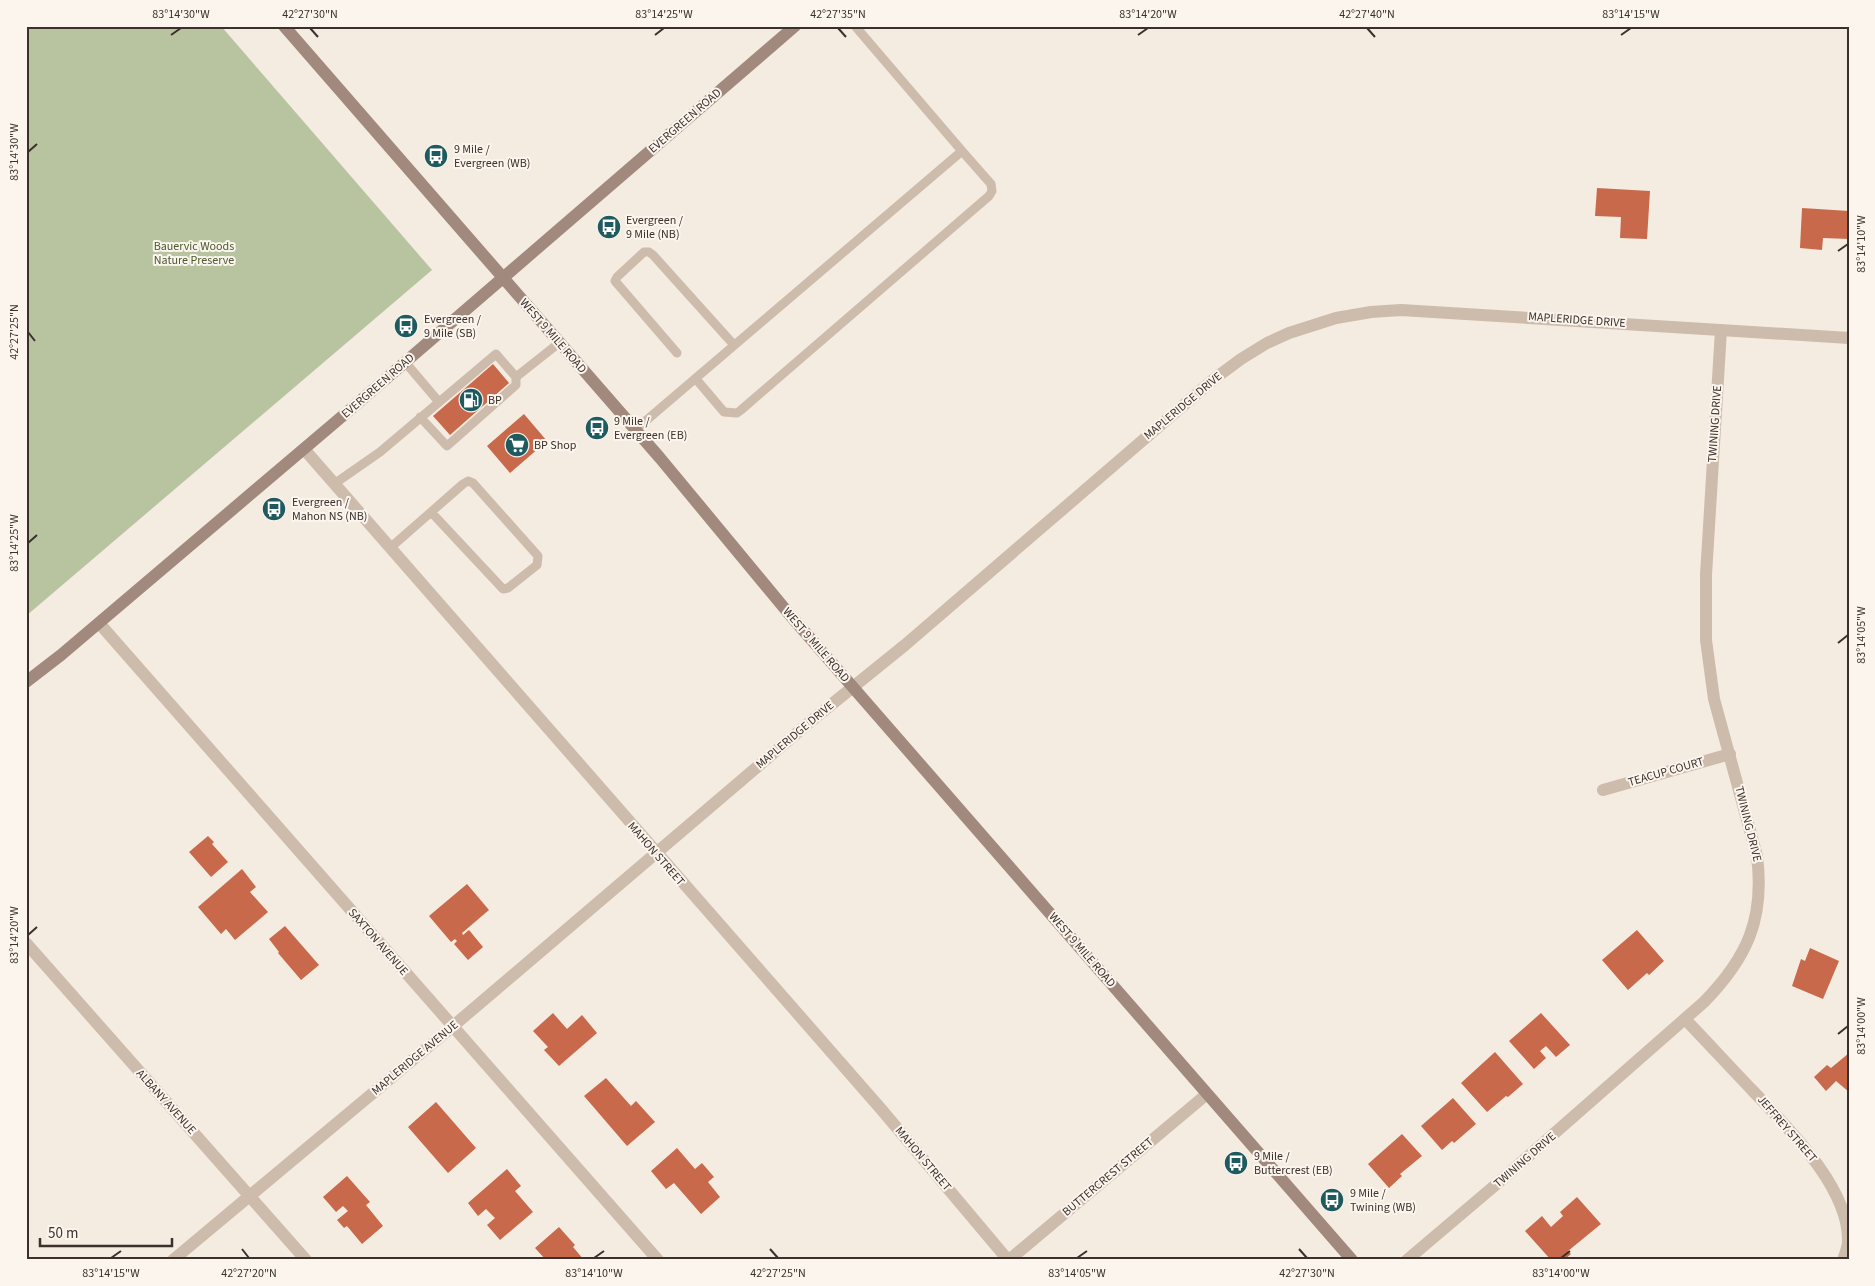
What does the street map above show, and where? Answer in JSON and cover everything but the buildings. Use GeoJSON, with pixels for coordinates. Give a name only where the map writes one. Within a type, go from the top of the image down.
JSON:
{"type":"FeatureCollection","features":[{"type":"Feature","properties":{"kind":"main road","name":"WEST 9 MILE ROAD"},"geometry":{"type":"LineString","coordinates":[[284,26],[635,430],[853,687],[1352,1260]]}},
{"type":"Feature","properties":{"kind":"main road","name":"EVERGREEN ROAD"},"geometry":{"type":"LineString","coordinates":[[26,682],[99,623],[304,449],[795,26]]}},
{"type":"Feature","properties":{"kind":"street","name":"MAPLERIDGE DRIVE"},"geometry":{"type":"LineString","coordinates":[[655,853],[905,645],[1214,379],[1267,343],[1289,333],[1336,318],[1371,312],[1401,310],[1849,338]]}},
{"type":"Feature","properties":{"kind":"street","name":"TWINING DRIVE"},"geometry":{"type":"LineString","coordinates":[[1408,1260],[1685,1019],[1734,969],[1748,942],[1757,911],[1760,882],[1757,856],[1720,722],[1710,675],[1706,640],[1705,600],[1721,330]]}},
{"type":"Feature","properties":{"kind":"street","name":"MAHON STREET"},"geometry":{"type":"LineString","coordinates":[[304,449],[655,853],[881,1109],[1008,1260]]}},
{"type":"Feature","properties":{"kind":"street","name":"SAXTON AVENUE"},"geometry":{"type":"LineString","coordinates":[[99,623],[658,1260]]}},
{"type":"Feature","properties":{"kind":"street","name":"TEACUP COURT"},"geometry":{"type":"LineString","coordinates":[[1603,790],[1730,754]]}},
{"type":"Feature","properties":{"kind":"street","name":"MAPLERIDGE AVENUE"},"geometry":{"type":"LineString","coordinates":[[173,1260],[452,1027],[655,853]]}},
{"type":"Feature","properties":{"kind":"street","name":"ALBANY AVENUE"},"geometry":{"type":"LineString","coordinates":[[26,943],[306,1260]]}},
{"type":"Feature","properties":{"kind":"street","name":"JEFFREY STREET"},"geometry":{"type":"LineString","coordinates":[[1685,1019],[1799,1140],[1827,1178],[1843,1211],[1847,1229],[1848,1243],[1843,1260]]}},
{"type":"Feature","properties":{"kind":"street","name":"BUTTERCREST STREET"},"geometry":{"type":"LineString","coordinates":[[1008,1260],[1207,1094]]}},
{"type":"Feature","properties":{"kind":"lane"},"geometry":{"type":"LineString","coordinates":[[696,379],[724,412],[737,413],[989,196],[992,191],[991,184],[855,26]]}},
{"type":"Feature","properties":{"kind":"lane"},"geometry":{"type":"LineString","coordinates":[[635,430],[962,151]]}},
{"type":"Feature","properties":{"kind":"lane"},"geometry":{"type":"LineString","coordinates":[[677,353],[615,281],[644,252],[649,252],[653,255],[734,345]]}},
{"type":"Feature","properties":{"kind":"lane"},"geometry":{"type":"LineString","coordinates":[[516,377],[559,343]]}},
{"type":"Feature","properties":{"kind":"lane"},"geometry":{"type":"LineString","coordinates":[[334,484],[380,452],[420,417],[496,354],[516,377],[516,385],[447,446],[420,417]]}},
{"type":"Feature","properties":{"kind":"lane"},"geometry":{"type":"LineString","coordinates":[[405,362],[439,402]]}},
{"type":"Feature","properties":{"kind":"lane"},"geometry":{"type":"LineString","coordinates":[[390,548],[431,512],[463,484],[468,481],[473,483],[538,556],[537,564],[508,588],[503,589],[431,512]]}},
{"type":"Feature","properties":{"kind":"green space","name":"Bauervic Woods Nature Preserve"},"geometry":{"type":"Polygon","coordinates":[[[26,26],[221,26],[432,270],[26,616],[26,26]]]}},
{"type":"Feature","properties":{"kind":"place","name":"9 Mile / Evergreen (WB)"},"geometry":{"type":"Point","coordinates":[436,156]}},
{"type":"Feature","properties":{"kind":"place","name":"Evergreen / 9 Mile (NB)"},"geometry":{"type":"Point","coordinates":[609,227]}},
{"type":"Feature","properties":{"kind":"place","name":"Evergreen / 9 Mile (SB)"},"geometry":{"type":"Point","coordinates":[406,326]}},
{"type":"Feature","properties":{"kind":"place","name":"BP"},"geometry":{"type":"Point","coordinates":[471,400]}},
{"type":"Feature","properties":{"kind":"place","name":"9 Mile / Evergreen (EB)"},"geometry":{"type":"Point","coordinates":[597,428]}},
{"type":"Feature","properties":{"kind":"place","name":"BP Shop"},"geometry":{"type":"Point","coordinates":[517,445]}},
{"type":"Feature","properties":{"kind":"place","name":"Evergreen / Mahon NS (NB)"},"geometry":{"type":"Point","coordinates":[274,509]}},
{"type":"Feature","properties":{"kind":"place","name":"9 Mile / Buttercrest (EB)"},"geometry":{"type":"Point","coordinates":[1236,1163]}},
{"type":"Feature","properties":{"kind":"place","name":"9 Mile / Twining (WB)"},"geometry":{"type":"Point","coordinates":[1332,1200]}}]}
